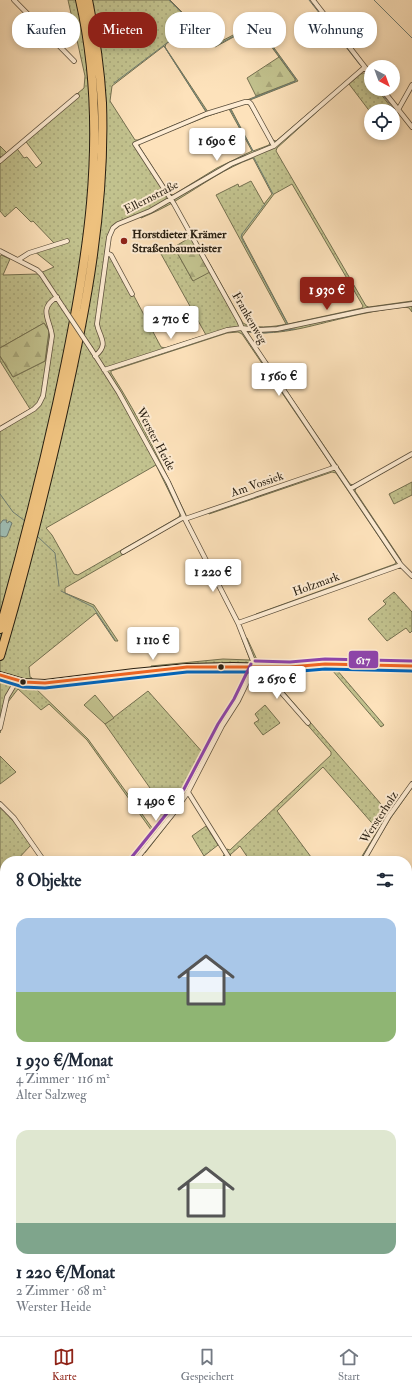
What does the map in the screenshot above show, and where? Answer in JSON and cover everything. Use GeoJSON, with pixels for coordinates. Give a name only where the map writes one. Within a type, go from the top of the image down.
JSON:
{"type":"FeatureCollection","features":[{"type":"Feature","properties":{"kind":"highway"},"geometry":{"type":"LineString","coordinates":[[0,629],[30,516],[72,332],[91,214],[94,109],[88,43],[80,0]]}},
{"type":"Feature","properties":{"kind":"highway"},"geometry":{"type":"LineString","coordinates":[[0,656],[36,523],[64,409],[91,269],[99,195],[102,102],[88,0]]}},
{"type":"Feature","properties":{"kind":"street"},"geometry":{"type":"LineString","coordinates":[[14,0],[74,60]]}},
{"type":"Feature","properties":{"kind":"street"},"geometry":{"type":"LineString","coordinates":[[313,0],[364,66]]}},
{"type":"Feature","properties":{"kind":"street","name":"Ellernstraße"},"geometry":{"type":"LineString","coordinates":[[95,356],[103,346],[103,341],[97,324],[110,233],[115,226],[138,217],[171,200],[218,170],[274,146],[364,68]]}},
{"type":"Feature","properties":{"kind":"street"},"geometry":{"type":"LineString","coordinates":[[400,106],[412,85]]}},
{"type":"Feature","properties":{"kind":"street"},"geometry":{"type":"LineString","coordinates":[[0,161],[77,96]]}},
{"type":"Feature","properties":{"kind":"street"},"geometry":{"type":"LineString","coordinates":[[387,96],[393,104]]}},
{"type":"Feature","properties":{"kind":"street","name":"Frankenweg"},"geometry":{"type":"LineString","coordinates":[[274,146],[249,102],[206,114],[135,144],[171,200],[240,321],[242,328],[401,565],[412,576]]}},
{"type":"Feature","properties":{"kind":"street"},"geometry":{"type":"LineString","coordinates":[[400,112],[412,127]]}},
{"type":"Feature","properties":{"kind":"street"},"geometry":{"type":"LineString","coordinates":[[18,260],[29,253],[67,241]]}},
{"type":"Feature","properties":{"kind":"street","name":"Werster Heide"},"geometry":{"type":"LineString","coordinates":[[0,251],[41,274],[91,349],[119,393],[168,482],[184,518],[238,623],[257,666],[308,723]]}},
{"type":"Feature","properties":{"kind":"street"},"geometry":{"type":"LineString","coordinates":[[107,253],[111,255],[132,294]]}},
{"type":"Feature","properties":{"kind":"street"},"geometry":{"type":"LineString","coordinates":[[0,429],[34,409],[39,404],[43,396],[52,336],[52,330],[46,315],[47,307],[52,300],[57,297]]}},
{"type":"Feature","properties":{"kind":"street"},"geometry":{"type":"LineString","coordinates":[[104,370],[227,330],[242,328],[259,330],[277,329],[367,310],[412,304]]}},
{"type":"Feature","properties":{"kind":"street"},"geometry":{"type":"LineString","coordinates":[[350,489],[412,454]]}},
{"type":"Feature","properties":{"kind":"street","name":"Am Vossiek"},"geometry":{"type":"LineString","coordinates":[[123,552],[184,518],[336,467]]}},
{"type":"Feature","properties":{"kind":"street","name":"Holzmark"},"geometry":{"type":"LineString","coordinates":[[238,623],[401,565]]}},
{"type":"Feature","properties":{"kind":"street"},"geometry":{"type":"LineString","coordinates":[[2,675],[30,683],[49,683],[156,670],[210,666],[290,667],[325,664],[412,666]]}},
{"type":"Feature","properties":{"kind":"street"},"geometry":{"type":"LineString","coordinates":[[139,856],[188,792],[222,726],[257,666]]}},
{"type":"Feature","properties":{"kind":"street"},"geometry":{"type":"LineString","coordinates":[[0,728],[8,697],[18,680]]}},
{"type":"Feature","properties":{"kind":"street","name":"Wersterholz"},"geometry":{"type":"LineString","coordinates":[[366,856],[389,816],[412,784]]}},
{"type":"Feature","properties":{"kind":"street"},"geometry":{"type":"LineString","coordinates":[[188,792],[228,856]]}},
{"type":"Feature","properties":{"kind":"street"},"geometry":{"type":"LineString","coordinates":[[0,804],[14,818],[41,856]]}},
{"type":"Feature","properties":{"kind":"green space"},"geometry":{"type":"Polygon","coordinates":[[[68,0],[170,0],[182,12],[165,12],[165,48],[164,46],[112,86],[110,101],[135,140],[206,112],[165,48],[208,112],[247,100],[295,81],[272,48],[274,48],[298,81],[250,100],[273,140],[276,141],[317,106],[320,109],[277,148],[276,151],[366,306],[369,307],[412,301],[412,312],[409,308],[405,307],[390,309],[359,314],[297,329],[261,333],[249,332],[248,334],[350,484],[353,485],[398,460],[400,463],[356,488],[355,491],[401,560],[398,565],[257,618],[256,614],[395,564],[396,562],[336,473],[332,472],[209,514],[207,510],[330,468],[331,465],[242,334],[238,332],[227,333],[111,371],[151,443],[186,515],[181,521],[65,588],[65,593],[94,605],[118,641],[115,641],[96,613],[29,667],[32,685],[88,739],[155,832],[169,815],[105,724],[148,691],[204,754],[170,815],[177,812],[145,853],[142,849],[154,834],[87,740],[49,704],[41,710],[18,689],[8,702],[0,733],[0,427],[30,409],[0,361],[0,356],[13,377],[45,361],[49,331],[44,323],[0,348],[0,257],[1,255],[10,259],[3,275],[38,274],[54,267],[34,251],[54,243],[33,221],[31,222],[16,207],[5,217],[0,211],[0,146],[7,153],[15,146],[24,158],[27,157],[36,168],[42,163],[24,139],[84,88],[85,76],[79,48],[80,48],[80,12],[71,12],[68,0]],[[246,103],[231,109],[253,151],[269,145],[270,142],[249,105],[246,103]],[[229,109],[140,143],[139,146],[170,194],[173,195],[217,168],[252,151],[229,109]],[[253,158],[214,177],[173,203],[141,218],[139,214],[123,220],[113,226],[110,230],[105,252],[116,262],[161,347],[165,348],[206,335],[161,254],[174,247],[193,281],[207,259],[243,323],[257,327],[270,327],[286,324],[216,195],[238,184],[239,187],[251,181],[264,204],[272,194],[253,158]],[[292,184],[274,194],[242,237],[288,324],[362,308],[363,306],[292,184]],[[156,465],[46,528],[52,535],[74,574],[78,575],[179,517],[180,514],[156,465]]]}},
{"type":"Feature","properties":{"kind":"green space"},"geometry":{"type":"Polygon","coordinates":[[[233,35],[233,37],[225,42],[225,39],[233,35]]]}},
{"type":"Feature","properties":{"kind":"green space"},"geometry":{"type":"Polygon","coordinates":[[[279,57],[295,81],[256,96],[247,78],[279,57]]]}},
{"type":"Feature","properties":{"kind":"green space"},"geometry":{"type":"Polygon","coordinates":[[[364,73],[364,96],[382,96],[388,104],[364,104],[349,84],[364,73]]]}},
{"type":"Feature","properties":{"kind":"green space"},"geometry":{"type":"Polygon","coordinates":[[[191,237],[210,272],[193,281],[174,247],[191,237]]]}},
{"type":"Feature","properties":{"kind":"green space"},"geometry":{"type":"Polygon","coordinates":[[[44,323],[49,331],[45,361],[13,377],[0,356],[0,348],[44,323]]]}},
{"type":"Feature","properties":{"kind":"green space"},"geometry":{"type":"Polygon","coordinates":[[[412,482],[412,495],[394,504],[389,494],[412,482]]]}},
{"type":"Feature","properties":{"kind":"green space"},"geometry":{"type":"Polygon","coordinates":[[[394,592],[412,612],[412,631],[410,633],[406,628],[387,641],[368,619],[386,604],[383,601],[394,592]]]}},
{"type":"Feature","properties":{"kind":"green space"},"geometry":{"type":"Polygon","coordinates":[[[247,638],[258,662],[412,662],[412,671],[337,670],[384,725],[381,727],[332,670],[268,669],[266,671],[387,811],[390,811],[412,781],[412,788],[390,819],[368,856],[362,856],[378,830],[323,767],[277,811],[310,856],[247,856],[240,846],[231,856],[223,856],[227,849],[230,850],[331,755],[331,752],[259,669],[152,674],[151,666],[223,659],[250,660],[242,639],[247,638]]]}},
{"type":"Feature","properties":{"kind":"green space"},"geometry":{"type":"Polygon","coordinates":[[[95,695],[114,718],[105,724],[84,705],[95,695]]]}},
{"type":"Feature","properties":{"kind":"green space"},"geometry":{"type":"Polygon","coordinates":[[[265,705],[280,723],[263,735],[254,723],[259,720],[255,714],[265,705]]]}},
{"type":"Feature","properties":{"kind":"green space"},"geometry":{"type":"Polygon","coordinates":[[[0,756],[16,772],[0,784],[0,756]]]}},
{"type":"Feature","properties":{"kind":"green space"},"geometry":{"type":"Polygon","coordinates":[[[0,806],[31,845],[21,856],[0,856],[0,806]]]}},
{"type":"Feature","properties":{"kind":"green space"},"geometry":{"type":"Polygon","coordinates":[[[206,826],[218,845],[204,856],[192,836],[206,826]]]}},
{"type":"Feature","properties":{"kind":"water"},"geometry":{"type":"Polygon","coordinates":[[[3,520],[7,520],[6,522],[8,523],[9,521],[12,523],[7,536],[5,537],[0,536],[0,524],[3,520]]]}},
{"type":"Feature","properties":{"kind":"waterway"},"geometry":{"type":"LineString","coordinates":[[169,0],[213,44],[217,45],[255,25],[257,26],[296,81],[251,99]]}},
{"type":"Feature","properties":{"kind":"waterway"},"geometry":{"type":"LineString","coordinates":[[309,0],[360,65]]}},
{"type":"Feature","properties":{"kind":"waterway"},"geometry":{"type":"LineString","coordinates":[[374,0],[412,38]]}},
{"type":"Feature","properties":{"kind":"waterway"},"geometry":{"type":"LineString","coordinates":[[114,83],[165,44]]}},
{"type":"Feature","properties":{"kind":"waterway"},"geometry":{"type":"LineString","coordinates":[[164,46],[206,111]]}},
{"type":"Feature","properties":{"kind":"waterway"},"geometry":{"type":"LineString","coordinates":[[383,96],[390,104]]}},
{"type":"Feature","properties":{"kind":"waterway"},"geometry":{"type":"LineString","coordinates":[[230,109],[253,151]]}},
{"type":"Feature","properties":{"kind":"waterway"},"geometry":{"type":"LineString","coordinates":[[407,118],[412,123]]}},
{"type":"Feature","properties":{"kind":"waterway"},"geometry":{"type":"LineString","coordinates":[[254,158],[273,194]]}},
{"type":"Feature","properties":{"kind":"waterway"},"geometry":{"type":"LineString","coordinates":[[265,204],[241,237],[287,323],[287,325],[279,326]]}},
{"type":"Feature","properties":{"kind":"waterway"},"geometry":{"type":"LineString","coordinates":[[250,332],[265,333],[295,329]]}},
{"type":"Feature","properties":{"kind":"waterway"},"geometry":{"type":"LineString","coordinates":[[0,494],[13,512],[25,521]]}},
{"type":"Feature","properties":{"kind":"waterway"},"geometry":{"type":"LineString","coordinates":[[37,536],[55,553],[59,586]]}},
{"type":"Feature","properties":{"kind":"waterway"},"geometry":{"type":"LineString","coordinates":[[61,591],[93,607],[115,640]]}},
{"type":"Feature","properties":{"kind":"transit line","name":"617"},"geometry":{"type":"LineString","coordinates":[[255,661],[290,662],[325,659],[412,661]]}},
{"type":"Feature","properties":{"kind":"transit line","name":"617"},"geometry":{"type":"LineString","coordinates":[[133,856],[168,812],[184,789],[218,724],[234,699],[251,664]]}},
{"type":"Feature","properties":{"kind":"transit line"},"geometry":{"type":"LineString","coordinates":[[0,675],[24,682],[45,683],[187,667],[290,667],[325,664],[412,666]]}},
{"type":"Feature","properties":{"kind":"transit line"},"geometry":{"type":"LineString","coordinates":[[0,680],[23,687],[45,688],[187,672],[290,672],[325,669],[412,671]]}},
{"type":"Feature","properties":{"kind":"place","name":"Horstdieter Krämer Straßenbaumeister"},"geometry":{"type":"Point","coordinates":[124,241]}}]}
